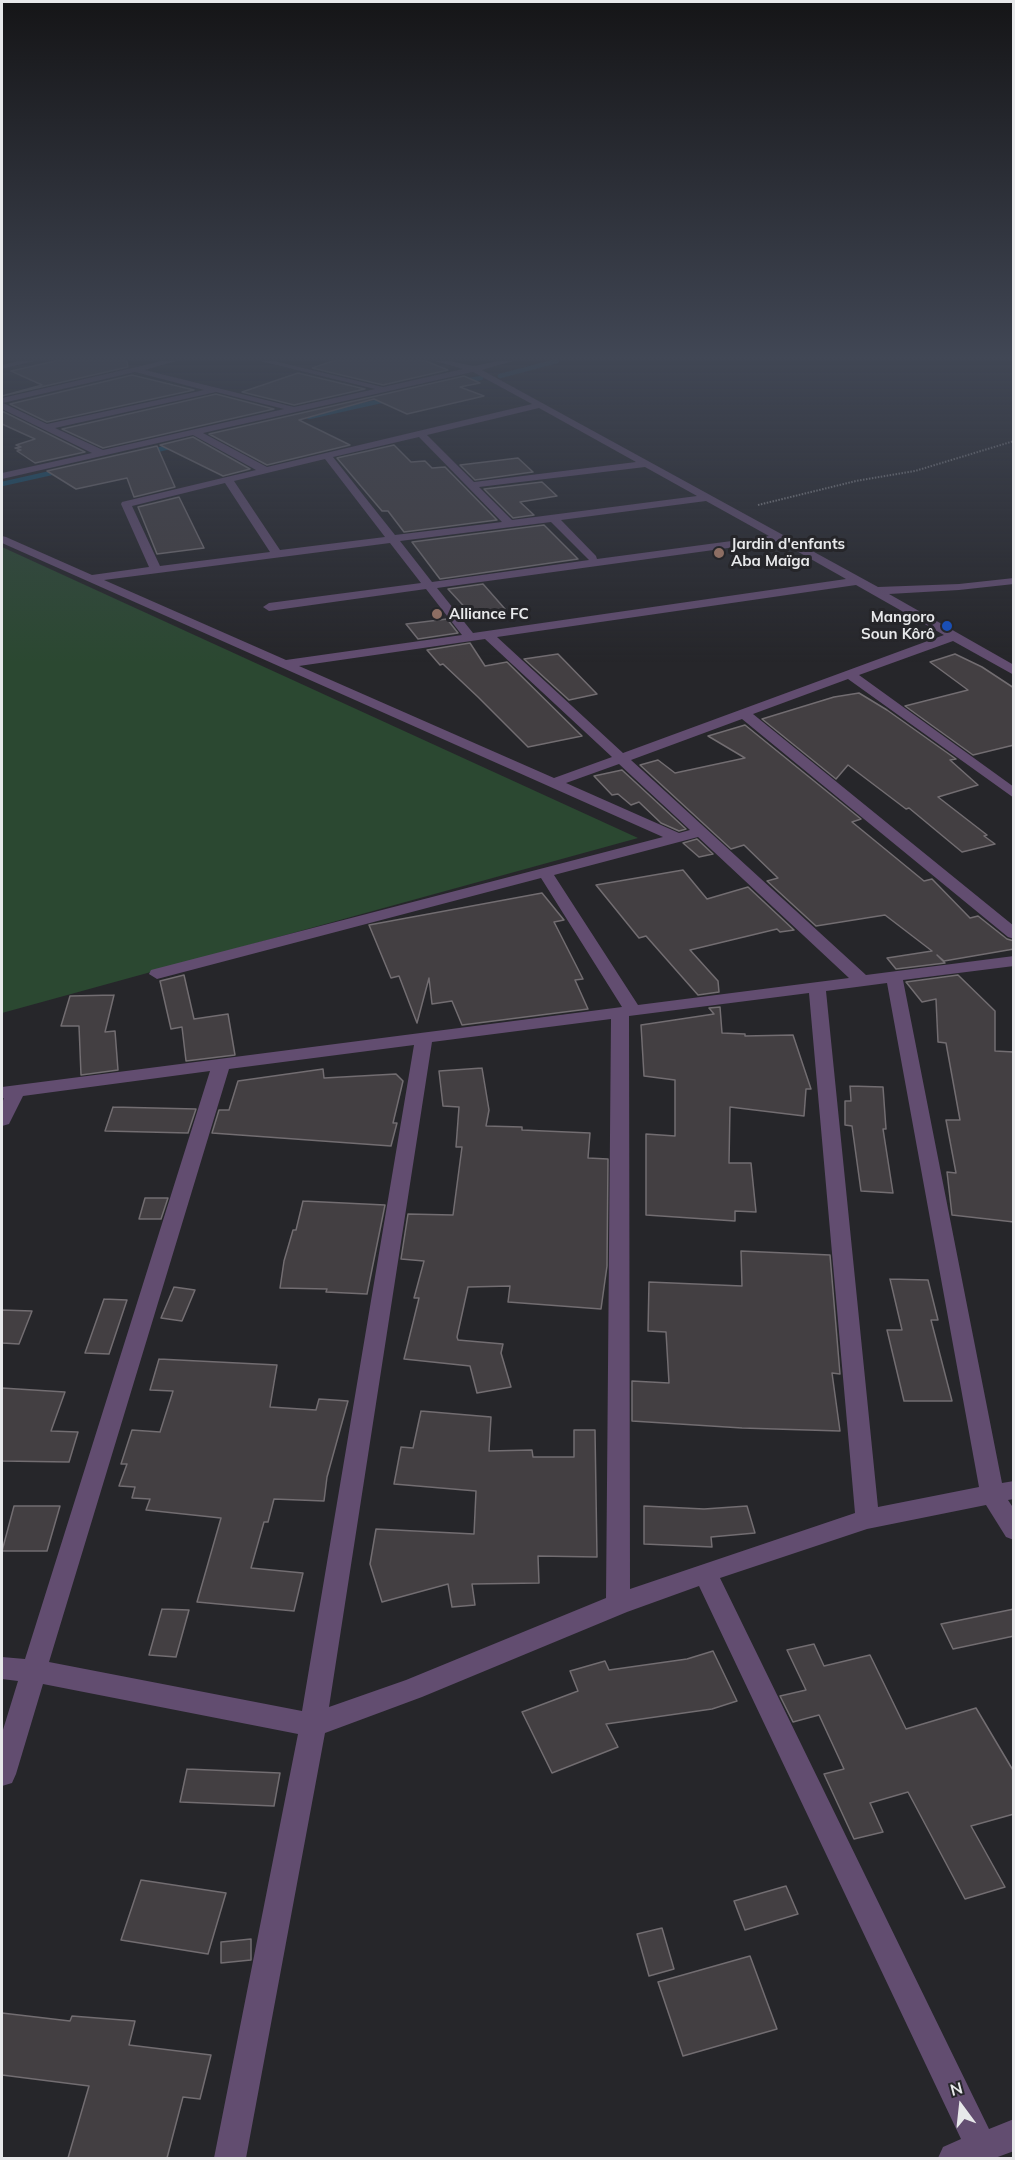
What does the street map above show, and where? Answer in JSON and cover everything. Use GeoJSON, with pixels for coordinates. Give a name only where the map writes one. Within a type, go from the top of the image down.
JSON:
{"type":"FeatureCollection","features":[{"type":"Feature","properties":{"kind":"street"},"geometry":{"type":"LineString","coordinates":[[2,476],[63,462]]}},
{"type":"Feature","properties":{"kind":"street"},"geometry":{"type":"LineString","coordinates":[[249,462],[266,471]]}},
{"type":"Feature","properties":{"kind":"street"},"geometry":{"type":"LineString","coordinates":[[156,570],[126,504],[303,462]]}},
{"type":"Feature","properties":{"kind":"street"},"geometry":{"type":"LineString","coordinates":[[332,462],[470,637]]}},
{"type":"Feature","properties":{"kind":"street"},"geometry":{"type":"LineString","coordinates":[[449,462],[510,524]]}},
{"type":"Feature","properties":{"kind":"street"},"geometry":{"type":"LineString","coordinates":[[641,462],[876,591],[1014,671]]}},
{"type":"Feature","properties":{"kind":"street"},"geometry":{"type":"LineString","coordinates":[[472,485],[645,464]]}},
{"type":"Feature","properties":{"kind":"street"},"geometry":{"type":"LineString","coordinates":[[228,480],[278,554]]}},
{"type":"Feature","properties":{"kind":"street"},"geometry":{"type":"LineString","coordinates":[[92,579],[707,498]]}},
{"type":"Feature","properties":{"kind":"street"},"geometry":{"type":"LineString","coordinates":[[553,518],[592,558]]}},
{"type":"Feature","properties":{"kind":"street"},"geometry":{"type":"LineString","coordinates":[[269,607],[780,538]]}},
{"type":"Feature","properties":{"kind":"street"},"geometry":{"type":"LineString","coordinates":[[2,539],[676,837]]}},
{"type":"Feature","properties":{"kind":"street"},"geometry":{"type":"LineString","coordinates":[[285,664],[857,581]]}},
{"type":"Feature","properties":{"kind":"street"},"geometry":{"type":"LineString","coordinates":[[876,591],[959,587],[1014,581]]}},
{"type":"Feature","properties":{"kind":"street"},"geometry":{"type":"LineString","coordinates":[[487,634],[862,981]]}},
{"type":"Feature","properties":{"kind":"street"},"geometry":{"type":"LineString","coordinates":[[554,783],[954,636]]}},
{"type":"Feature","properties":{"kind":"street"},"geometry":{"type":"LineString","coordinates":[[849,674],[1014,794]]}},
{"type":"Feature","properties":{"kind":"street"},"geometry":{"type":"LineString","coordinates":[[743,713],[1014,934]]}},
{"type":"Feature","properties":{"kind":"street"},"geometry":{"type":"LineString","coordinates":[[158,974],[699,832]]}},
{"type":"Feature","properties":{"kind":"street"},"geometry":{"type":"LineString","coordinates":[[545,873],[627,1011],[618,1604]]}},
{"type":"Feature","properties":{"kind":"street"},"geometry":{"type":"LineString","coordinates":[[2,1120],[9,1092],[1014,961]]}},
{"type":"Feature","properties":{"kind":"street"},"geometry":{"type":"LineString","coordinates":[[894,976],[1003,1492],[1014,1530]]}},
{"type":"Feature","properties":{"kind":"street"},"geometry":{"type":"LineString","coordinates":[[817,986],[867,1519]]}},
{"type":"Feature","properties":{"kind":"street"},"geometry":{"type":"LineString","coordinates":[[230,2158],[313,1725],[424,1038]]}},
{"type":"Feature","properties":{"kind":"street"},"geometry":{"type":"LineString","coordinates":[[2,1774],[221,1065]]}},
{"type":"Feature","properties":{"kind":"street"},"geometry":{"type":"LineString","coordinates":[[2,1668],[35,1671],[313,1725],[413,1689],[618,1604],[705,1573],[867,1519],[1003,1492]]}},
{"type":"Feature","properties":{"kind":"street"},"geometry":{"type":"LineString","coordinates":[[705,1573],[968,2153],[1014,2135]]}},
{"type":"Feature","properties":{"kind":"path"},"geometry":{"type":"LineString","coordinates":[[730,511],[810,494],[856,481],[915,471],[945,462]]}},
{"type":"Feature","properties":{"kind":"green space"},"geometry":{"type":"Polygon","coordinates":[[[2,547],[638,838],[2,1013],[2,547]]]}},
{"type":"Feature","properties":{"kind":"building"},"geometry":{"type":"Polygon","coordinates":[[[87,462],[164,462],[175,487],[134,497],[127,478],[76,489],[47,471],[87,462]]]}},
{"type":"Feature","properties":{"kind":"building"},"geometry":{"type":"Polygon","coordinates":[[[194,462],[237,462],[250,469],[223,476],[194,462]]]}},
{"type":"Feature","properties":{"kind":"building"},"geometry":{"type":"Polygon","coordinates":[[[261,462],[280,462],[267,465],[261,462]]]}},
{"type":"Feature","properties":{"kind":"building"},"geometry":{"type":"Polygon","coordinates":[[[340,462],[426,462],[432,468],[445,467],[497,520],[404,532],[388,511],[382,511],[340,462]]]}},
{"type":"Feature","properties":{"kind":"building"},"geometry":{"type":"Polygon","coordinates":[[[487,462],[522,462],[533,472],[475,480],[460,465],[487,462]]]}},
{"type":"Feature","properties":{"kind":"building"},"geometry":{"type":"Polygon","coordinates":[[[542,482],[557,496],[520,502],[534,515],[513,518],[484,489],[542,482]]]}},
{"type":"Feature","properties":{"kind":"building"},"geometry":{"type":"Polygon","coordinates":[[[179,497],[204,548],[157,554],[138,507],[179,497]]]}},
{"type":"Feature","properties":{"kind":"building"},"geometry":{"type":"Polygon","coordinates":[[[544,525],[578,559],[440,579],[412,542],[544,525]]]}},
{"type":"Feature","properties":{"kind":"building"},"geometry":{"type":"Polygon","coordinates":[[[483,584],[505,609],[471,614],[448,589],[483,584]]]}},
{"type":"Feature","properties":{"kind":"building"},"geometry":{"type":"Polygon","coordinates":[[[447,619],[458,633],[418,639],[406,624],[447,619]]]}},
{"type":"Feature","properties":{"kind":"building"},"geometry":{"type":"Polygon","coordinates":[[[470,643],[485,666],[507,662],[582,736],[528,747],[443,664],[440,665],[427,650],[470,643]]]}},
{"type":"Feature","properties":{"kind":"building"},"geometry":{"type":"Polygon","coordinates":[[[558,654],[597,694],[569,700],[524,659],[558,654]]]}},
{"type":"Feature","properties":{"kind":"building"},"geometry":{"type":"Polygon","coordinates":[[[955,654],[982,667],[1014,688],[1014,745],[973,755],[905,706],[968,690],[930,662],[955,654]]]}},
{"type":"Feature","properties":{"kind":"building"},"geometry":{"type":"Polygon","coordinates":[[[859,693],[956,759],[950,760],[978,785],[938,797],[987,835],[984,836],[995,844],[962,852],[909,808],[906,809],[848,765],[836,779],[762,719],[834,697],[859,693]]]}},
{"type":"Feature","properties":{"kind":"building"},"geometry":{"type":"Polygon","coordinates":[[[745,725],[861,819],[852,822],[924,881],[932,879],[970,918],[978,916],[1007,939],[1014,941],[1014,949],[944,961],[937,955],[945,963],[896,969],[887,958],[932,951],[885,915],[816,926],[767,881],[778,878],[744,845],[731,849],[640,765],[658,760],[675,773],[745,758],[708,736],[745,725]]]}},
{"type":"Feature","properties":{"kind":"building"},"geometry":{"type":"Polygon","coordinates":[[[622,770],[686,829],[679,831],[661,823],[639,802],[631,805],[618,794],[612,795],[594,776],[622,770]]]}},
{"type":"Feature","properties":{"kind":"building"},"geometry":{"type":"Polygon","coordinates":[[[697,839],[713,854],[699,857],[683,843],[697,839]]]}},
{"type":"Feature","properties":{"kind":"building"},"geometry":{"type":"Polygon","coordinates":[[[683,870],[707,899],[748,887],[794,930],[780,932],[777,929],[690,950],[718,981],[719,992],[698,995],[646,936],[639,938],[596,885],[683,870]]]}},
{"type":"Feature","properties":{"kind":"building"},"geometry":{"type":"Polygon","coordinates":[[[542,893],[564,920],[554,922],[583,979],[575,980],[588,1009],[462,1025],[452,1001],[432,1004],[429,978],[417,1023],[399,976],[391,978],[369,925],[542,893]]]}},
{"type":"Feature","properties":{"kind":"building"},"geometry":{"type":"Polygon","coordinates":[[[184,975],[194,1019],[228,1014],[235,1055],[186,1061],[182,1027],[171,1029],[160,981],[184,975]]]}},
{"type":"Feature","properties":{"kind":"building"},"geometry":{"type":"Polygon","coordinates":[[[958,975],[995,1011],[995,1051],[1014,1052],[1014,1222],[952,1215],[947,1172],[956,1173],[946,1120],[960,1120],[946,1043],[938,1042],[936,999],[922,1002],[906,982],[958,975]]]}},
{"type":"Feature","properties":{"kind":"building"},"geometry":{"type":"Polygon","coordinates":[[[114,995],[105,1032],[115,1031],[118,1070],[81,1075],[79,1026],[61,1026],[70,996],[114,995]]]}},
{"type":"Feature","properties":{"kind":"building"},"geometry":{"type":"Polygon","coordinates":[[[720,1007],[722,1033],[745,1034],[745,1036],[793,1035],[811,1089],[806,1089],[804,1116],[730,1107],[729,1163],[751,1163],[756,1212],[735,1211],[735,1221],[646,1215],[646,1134],[675,1136],[675,1080],[644,1076],[641,1025],[714,1014],[709,1008],[720,1007]]]}},
{"type":"Feature","properties":{"kind":"building"},"geometry":{"type":"Polygon","coordinates":[[[482,1068],[489,1110],[486,1126],[590,1133],[588,1158],[608,1159],[607,1266],[601,1309],[508,1302],[510,1286],[468,1287],[458,1340],[503,1344],[501,1353],[511,1387],[477,1393],[470,1366],[404,1359],[419,1298],[414,1298],[424,1261],[401,1259],[408,1214],[453,1215],[462,1147],[456,1147],[459,1107],[443,1106],[439,1071],[482,1068]]]}},
{"type":"Feature","properties":{"kind":"building"},"geometry":{"type":"Polygon","coordinates":[[[323,1069],[324,1078],[396,1074],[403,1081],[393,1123],[397,1123],[391,1146],[212,1133],[219,1110],[229,1110],[238,1081],[323,1069]]]}},
{"type":"Feature","properties":{"kind":"building"},"geometry":{"type":"Polygon","coordinates":[[[850,1086],[883,1087],[886,1129],[883,1129],[893,1193],[861,1191],[852,1126],[845,1125],[845,1101],[851,1101],[850,1086]]]}},
{"type":"Feature","properties":{"kind":"building"},"geometry":{"type":"Polygon","coordinates":[[[113,1107],[196,1109],[188,1133],[105,1131],[113,1107]]]}},
{"type":"Feature","properties":{"kind":"building"},"geometry":{"type":"Polygon","coordinates":[[[145,1198],[168,1198],[161,1219],[139,1219],[145,1198]]]}},
{"type":"Feature","properties":{"kind":"building"},"geometry":{"type":"Polygon","coordinates":[[[303,1201],[385,1205],[367,1294],[326,1292],[327,1289],[280,1288],[284,1261],[293,1230],[296,1230],[303,1201]]]}},
{"type":"Feature","properties":{"kind":"building"},"geometry":{"type":"Polygon","coordinates":[[[741,1251],[830,1255],[840,1374],[832,1373],[840,1431],[632,1421],[632,1381],[669,1383],[666,1332],[648,1331],[649,1282],[742,1286],[741,1251]]]}},
{"type":"Feature","properties":{"kind":"building"},"geometry":{"type":"Polygon","coordinates":[[[890,1279],[928,1280],[938,1320],[931,1320],[952,1401],[904,1401],[887,1330],[902,1330],[890,1279]]]}},
{"type":"Feature","properties":{"kind":"building"},"geometry":{"type":"Polygon","coordinates":[[[174,1287],[195,1290],[182,1321],[161,1318],[174,1287]]]}},
{"type":"Feature","properties":{"kind":"building"},"geometry":{"type":"Polygon","coordinates":[[[104,1299],[127,1300],[109,1354],[85,1353],[104,1299]]]}},
{"type":"Feature","properties":{"kind":"building"},"geometry":{"type":"Polygon","coordinates":[[[2,1310],[32,1311],[19,1344],[2,1343],[2,1310]]]}},
{"type":"Feature","properties":{"kind":"building"},"geometry":{"type":"Polygon","coordinates":[[[159,1359],[277,1365],[270,1407],[316,1410],[319,1399],[348,1401],[327,1477],[324,1501],[274,1499],[268,1522],[264,1522],[251,1568],[303,1573],[294,1611],[197,1602],[221,1518],[146,1510],[150,1499],[132,1498],[135,1487],[119,1486],[127,1464],[121,1464],[132,1430],[160,1432],[173,1391],[150,1390],[159,1359]]]}},
{"type":"Feature","properties":{"kind":"building"},"geometry":{"type":"Polygon","coordinates":[[[2,1388],[65,1392],[51,1431],[78,1432],[69,1462],[2,1461],[2,1388]]]}},
{"type":"Feature","properties":{"kind":"building"},"geometry":{"type":"Polygon","coordinates":[[[421,1411],[491,1417],[489,1451],[532,1450],[533,1457],[574,1457],[574,1430],[595,1430],[597,1557],[538,1556],[539,1583],[472,1584],[475,1605],[452,1607],[448,1584],[382,1602],[370,1564],[376,1529],[474,1534],[476,1491],[394,1484],[401,1447],[413,1448],[421,1411]]]}},
{"type":"Feature","properties":{"kind":"building"},"geometry":{"type":"Polygon","coordinates":[[[14,1506],[60,1506],[47,1551],[2,1551],[14,1506]]]}},
{"type":"Feature","properties":{"kind":"building"},"geometry":{"type":"Polygon","coordinates":[[[644,1506],[704,1509],[747,1506],[755,1533],[711,1537],[712,1547],[644,1544],[644,1506]]]}},
{"type":"Feature","properties":{"kind":"building"},"geometry":{"type":"Polygon","coordinates":[[[162,1609],[189,1610],[176,1657],[149,1655],[162,1609]]]}},
{"type":"Feature","properties":{"kind":"building"},"geometry":{"type":"Polygon","coordinates":[[[1014,1609],[1014,1636],[953,1649],[941,1624],[1014,1609]]]}},
{"type":"Feature","properties":{"kind":"building"},"geometry":{"type":"Polygon","coordinates":[[[814,1644],[824,1666],[870,1655],[906,1729],[976,1708],[1014,1772],[1014,1814],[971,1826],[1005,1887],[965,1899],[908,1792],[870,1803],[883,1832],[854,1839],[824,1774],[844,1769],[819,1715],[793,1722],[780,1696],[806,1690],[787,1650],[814,1644]]]}},
{"type":"Feature","properties":{"kind":"building"},"geometry":{"type":"Polygon","coordinates":[[[713,1651],[737,1701],[712,1709],[606,1724],[618,1747],[552,1773],[522,1712],[578,1691],[570,1671],[605,1661],[609,1670],[687,1659],[713,1651]]]}},
{"type":"Feature","properties":{"kind":"building"},"geometry":{"type":"Polygon","coordinates":[[[187,1769],[280,1773],[274,1806],[180,1802],[187,1769]]]}},
{"type":"Feature","properties":{"kind":"building"},"geometry":{"type":"Polygon","coordinates":[[[141,1880],[226,1893],[208,1954],[121,1940],[141,1880]]]}},
{"type":"Feature","properties":{"kind":"building"},"geometry":{"type":"Polygon","coordinates":[[[786,1886],[798,1914],[745,1930],[734,1901],[786,1886]]]}},
{"type":"Feature","properties":{"kind":"building"},"geometry":{"type":"Polygon","coordinates":[[[662,1928],[674,1969],[649,1976],[637,1934],[662,1928]]]}},
{"type":"Feature","properties":{"kind":"building"},"geometry":{"type":"Polygon","coordinates":[[[251,1939],[251,1960],[221,1963],[221,1942],[251,1939]]]}},
{"type":"Feature","properties":{"kind":"building"},"geometry":{"type":"Polygon","coordinates":[[[750,1956],[777,2029],[683,2056],[658,1982],[750,1956]]]}},
{"type":"Feature","properties":{"kind":"building"},"geometry":{"type":"Polygon","coordinates":[[[2,2013],[70,2021],[72,2016],[135,2021],[129,2045],[211,2055],[200,2099],[183,2097],[167,2158],[68,2158],[89,2086],[2,2075],[2,2013]]]}},
{"type":"Feature","properties":{"kind":"waterway"},"geometry":{"type":"LineString","coordinates":[[2,484],[60,471]]}},
{"type":"Feature","properties":{"kind":"place","name":"Jardin d'enfants Aba Maïga"},"geometry":{"type":"Point","coordinates":[719,553]}},
{"type":"Feature","properties":{"kind":"place","name":"Alliance FC"},"geometry":{"type":"Point","coordinates":[437,614]}},
{"type":"Feature","properties":{"kind":"place","name":"Mangoro Soun Kôrô"},"geometry":{"type":"Point","coordinates":[947,626]}}]}
